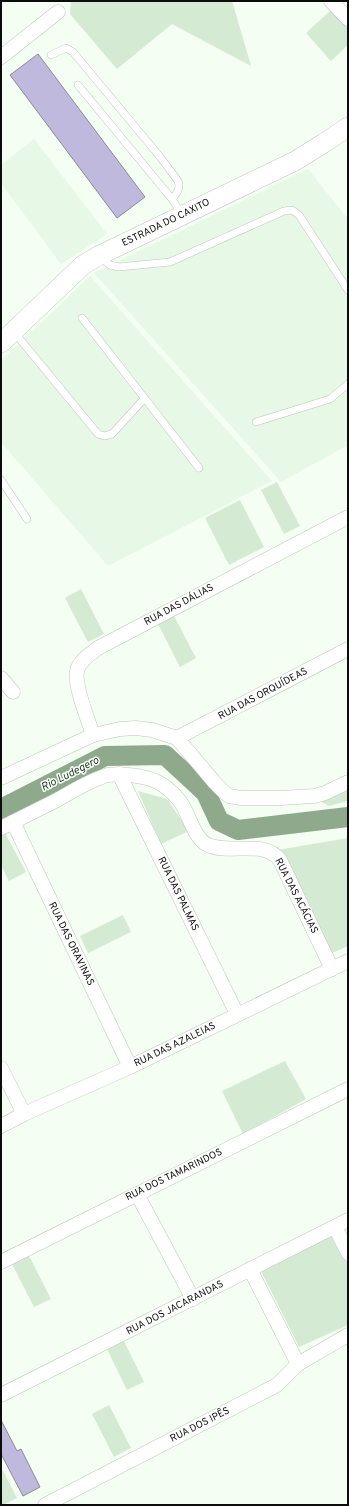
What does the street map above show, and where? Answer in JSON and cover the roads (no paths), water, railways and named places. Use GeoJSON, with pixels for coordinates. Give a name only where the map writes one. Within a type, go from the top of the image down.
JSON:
{"type":"FeatureCollection","features":[{"type":"Feature","properties":{"kind":"main road","name":"ESTRADA DO CAXITO"},"geometry":{"type":"LineString","coordinates":[[7,337],[83,266],[98,256],[295,161],[348,127]]}},
{"type":"Feature","properties":{"kind":"street"},"geometry":{"type":"LineString","coordinates":[[331,1],[348,19]]}},
{"type":"Feature","properties":{"kind":"street"},"geometry":{"type":"LineString","coordinates":[[1,57],[58,12]]}},
{"type":"Feature","properties":{"kind":"street","name":"RUA DAS DÁLIAS"},"geometry":{"type":"LineString","coordinates":[[93,735],[80,696],[77,679],[77,671],[80,663],[88,655],[98,648],[348,517]]}},
{"type":"Feature","properties":{"kind":"street","name":"RUA DAS ORQUÍDEAS"},"geometry":{"type":"LineString","coordinates":[[177,738],[348,649]]}},
{"type":"Feature","properties":{"kind":"street"},"geometry":{"type":"LineString","coordinates":[[1,678],[13,692]]}},
{"type":"Feature","properties":{"kind":"street"},"geometry":{"type":"LineString","coordinates":[[1,778],[93,735],[120,729],[136,728],[152,730],[177,738],[224,792],[230,796],[241,798],[314,796],[325,793],[348,782]]}},
{"type":"Feature","properties":{"kind":"street","name":"RUA DAS ACÁCIAS"},"geometry":{"type":"LineString","coordinates":[[7,825],[88,783],[108,775],[119,774],[143,776],[155,780],[167,788],[180,801],[199,837],[208,845],[227,849],[268,850],[277,856],[332,969]]}},
{"type":"Feature","properties":{"kind":"street","name":"RUA DAS PALMAS"},"geometry":{"type":"LineString","coordinates":[[119,774],[237,1014]]}},
{"type":"Feature","properties":{"kind":"street","name":"RUA DAS ORAVINAS"},"geometry":{"type":"LineString","coordinates":[[7,825],[130,1066]]}},
{"type":"Feature","properties":{"kind":"street","name":"RUA DAS AZALEIAS"},"geometry":{"type":"LineString","coordinates":[[1,1126],[130,1066],[348,961]]}},
{"type":"Feature","properties":{"kind":"street"},"geometry":{"type":"LineString","coordinates":[[1,1068],[24,1114]]}},
{"type":"Feature","properties":{"kind":"street","name":"RUA DOS TAMARINDOS"},"geometry":{"type":"LineString","coordinates":[[1,1262],[348,1089]]}},
{"type":"Feature","properties":{"kind":"street"},"geometry":{"type":"LineString","coordinates":[[137,1194],[193,1299]]}},
{"type":"Feature","properties":{"kind":"street","name":"RUA DOS JACARANDAS"},"geometry":{"type":"LineString","coordinates":[[1,1395],[348,1220]]}},
{"type":"Feature","properties":{"kind":"street"},"geometry":{"type":"LineString","coordinates":[[335,1226],[348,1253]]}},
{"type":"Feature","properties":{"kind":"street"},"geometry":{"type":"LineString","coordinates":[[250,1270],[298,1364]]}},
{"type":"Feature","properties":{"kind":"street","name":"RUA DOS IPÊS"},"geometry":{"type":"LineString","coordinates":[[45,1505],[277,1385],[298,1364],[348,1335]]}},
{"type":"Feature","properties":{"kind":"lane"},"geometry":{"type":"LineString","coordinates":[[51,55],[66,48],[73,52],[161,158],[178,181],[179,184],[177,193],[172,198]]}},
{"type":"Feature","properties":{"kind":"lane"},"geometry":{"type":"LineString","coordinates":[[78,85],[172,198],[182,215]]}},
{"type":"Feature","properties":{"kind":"lane"},"geometry":{"type":"LineString","coordinates":[[98,256],[110,265],[119,267],[170,262],[284,210],[292,210],[299,216],[348,290]]}},
{"type":"Feature","properties":{"kind":"lane"},"geometry":{"type":"LineString","coordinates":[[82,318],[199,468]]}},
{"type":"Feature","properties":{"kind":"lane"},"geometry":{"type":"LineString","coordinates":[[7,337],[98,434],[104,436],[112,434],[144,399]]}},
{"type":"Feature","properties":{"kind":"lane"},"geometry":{"type":"LineString","coordinates":[[256,422],[330,399],[348,384]]}},
{"type":"Feature","properties":{"kind":"lane"},"geometry":{"type":"LineString","coordinates":[[1,480],[27,519]]}},
{"type":"Feature","properties":{"kind":"waterway","name":"Rio Ludegero"},"geometry":{"type":"LineString","coordinates":[[1,809],[105,756],[165,755],[206,793],[219,821],[238,830],[348,817]]}}]}
